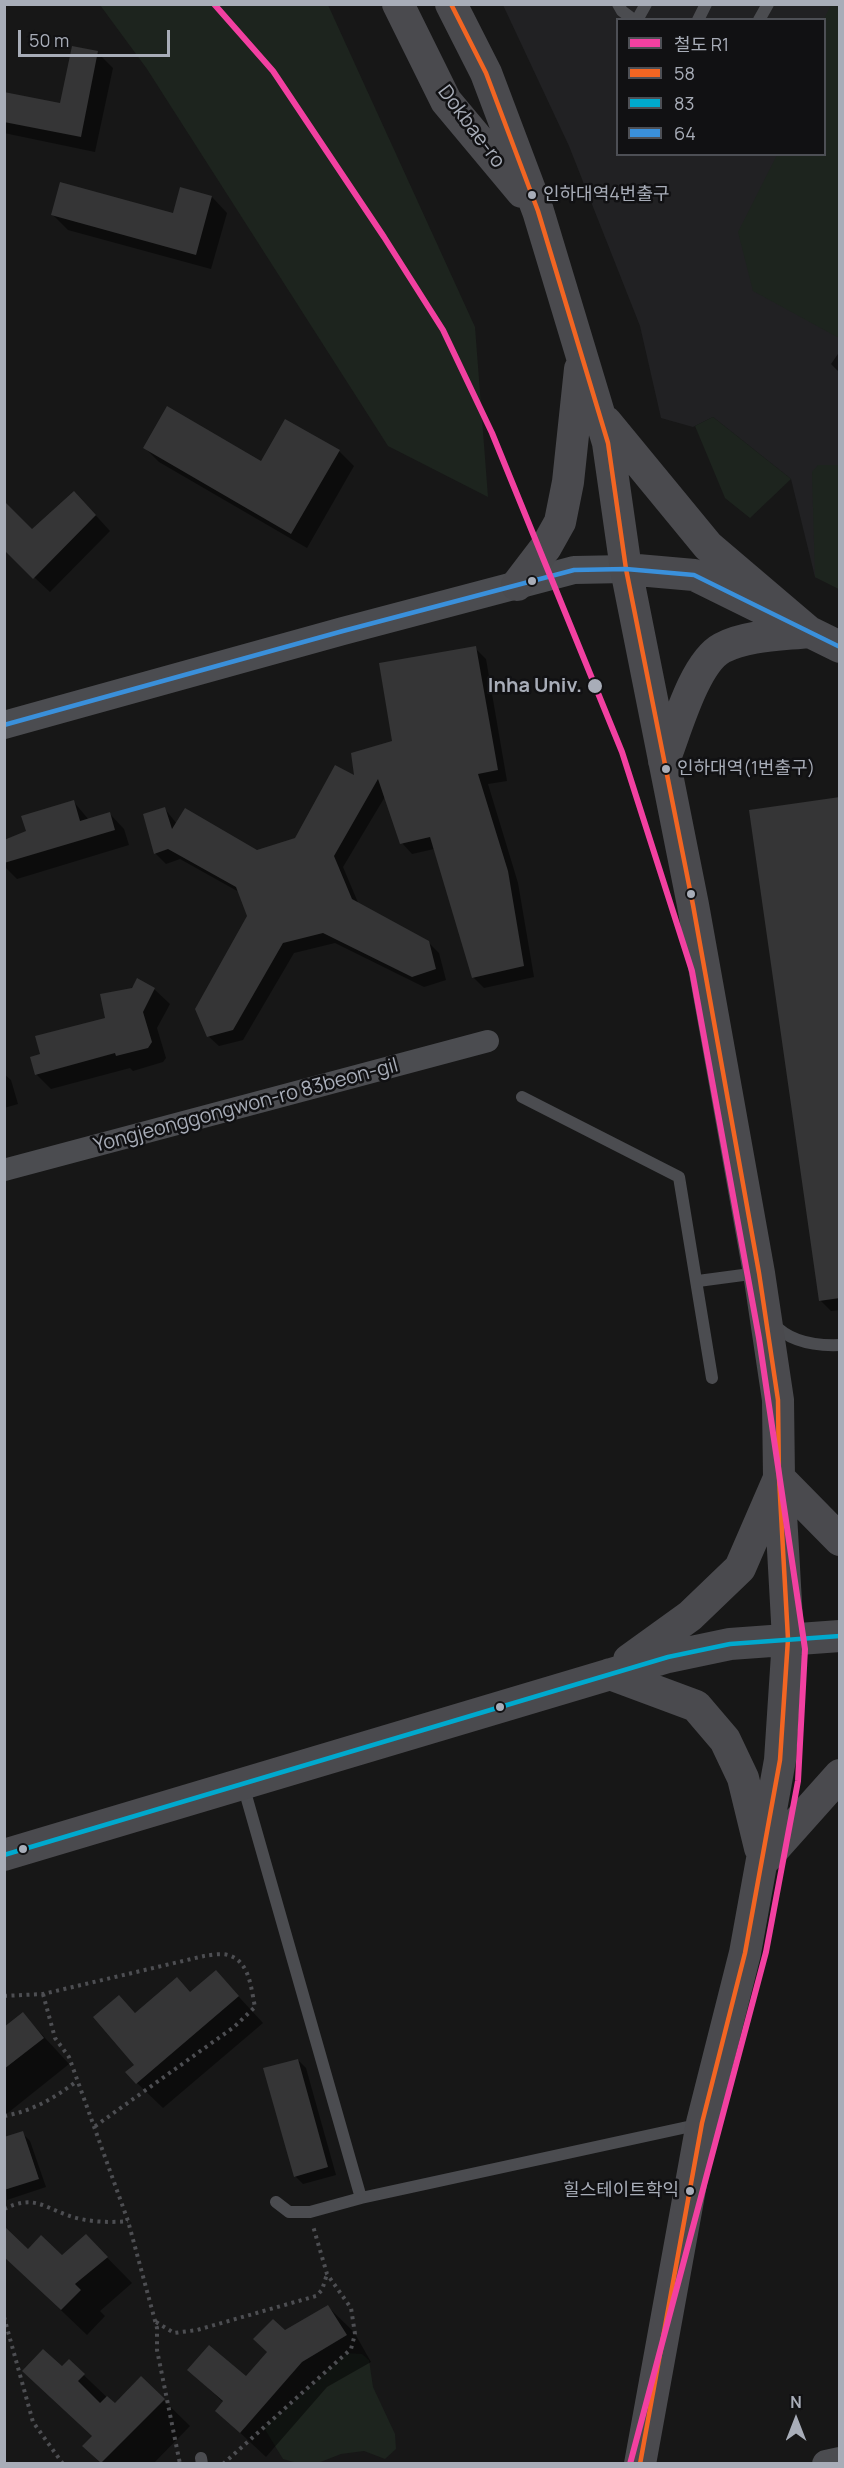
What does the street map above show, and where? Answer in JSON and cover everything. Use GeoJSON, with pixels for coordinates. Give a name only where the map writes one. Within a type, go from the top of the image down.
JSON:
{"type":"FeatureCollection","features":[{"type":"Feature","properties":{"kind":"main road","name":"Dokbae-ro"},"geometry":{"type":"LineString","coordinates":[[398,4],[446,101],[538,211]]}},
{"type":"Feature","properties":{"kind":"main road","name":"Dokbae-ro"},"geometry":{"type":"LineString","coordinates":[[451,4],[486,73],[538,211],[608,444],[626,570],[664,761],[759,1273],[778,1400],[779,1478],[788,1639],[780,1760],[745,1953],[702,2123],[639,2463]]}},
{"type":"Feature","properties":{"kind":"main road"},"geometry":{"type":"LineString","coordinates":[[517,585],[546,547],[560,522],[568,482],[582,356]]}},
{"type":"Feature","properties":{"kind":"main road"},"geometry":{"type":"LineString","coordinates":[[599,414],[708,546],[809,632]]}},
{"type":"Feature","properties":{"kind":"main road"},"geometry":{"type":"LineString","coordinates":[[626,570],[694,575],[840,647]]}},
{"type":"Feature","properties":{"kind":"main road"},"geometry":{"type":"LineString","coordinates":[[664,761],[699,674],[711,654],[724,646],[753,639],[809,632]]}},
{"type":"Feature","properties":{"kind":"main road"},"geometry":{"type":"LineString","coordinates":[[609,1674],[690,1616],[740,1568],[779,1478],[840,1540]]}},
{"type":"Feature","properties":{"kind":"main road"},"geometry":{"type":"LineString","coordinates":[[4,1855],[668,1657],[730,1644],[840,1635]]}},
{"type":"Feature","properties":{"kind":"main road"},"geometry":{"type":"LineString","coordinates":[[609,1674],[696,1706],[725,1740],[743,1778],[763,1860]]}},
{"type":"Feature","properties":{"kind":"main road"},"geometry":{"type":"LineString","coordinates":[[763,1860],[840,1775]]}},
{"type":"Feature","properties":{"kind":"street"},"geometry":{"type":"LineString","coordinates":[[4,725],[574,570],[626,570]]}},
{"type":"Feature","properties":{"kind":"street","name":"Yongjeonggongwon-ro 83beon-gil"},"geometry":{"type":"LineString","coordinates":[[4,1170],[488,1041]]}},
{"type":"Feature","properties":{"kind":"street"},"geometry":{"type":"LineString","coordinates":[[826,2463],[840,2461]]}},
{"type":"Feature","properties":{"kind":"lane"},"geometry":{"type":"LineString","coordinates":[[618,4],[622,11],[633,18]]}},
{"type":"Feature","properties":{"kind":"lane"},"geometry":{"type":"LineString","coordinates":[[637,18],[646,4]]}},
{"type":"Feature","properties":{"kind":"lane"},"geometry":{"type":"LineString","coordinates":[[699,18],[706,4]]}},
{"type":"Feature","properties":{"kind":"lane"},"geometry":{"type":"LineString","coordinates":[[760,18],[768,4]]}},
{"type":"Feature","properties":{"kind":"lane"},"geometry":{"type":"LineString","coordinates":[[522,1097],[679,1177],[698,1281],[712,1378]]}},
{"type":"Feature","properties":{"kind":"lane"},"geometry":{"type":"LineString","coordinates":[[698,1281],[759,1273]]}},
{"type":"Feature","properties":{"kind":"lane"},"geometry":{"type":"LineString","coordinates":[[765,1314],[780,1332],[800,1341],[820,1346],[840,1345]]}},
{"type":"Feature","properties":{"kind":"lane"},"geometry":{"type":"LineString","coordinates":[[242,1784],[362,2198]]}},
{"type":"Feature","properties":{"kind":"lane"},"geometry":{"type":"LineString","coordinates":[[276,2202],[289,2212],[310,2212],[362,2198],[702,2123]]}},
{"type":"Feature","properties":{"kind":"path"},"geometry":{"type":"LineString","coordinates":[[4,1996],[43,1994],[204,1956],[228,1955],[242,1964],[250,1982],[255,2007],[234,2027],[94,2127]]}},
{"type":"Feature","properties":{"kind":"path"},"geometry":{"type":"LineString","coordinates":[[43,1994],[55,2038],[69,2057],[128,2222],[156,2322],[157,2350],[180,2463]]}},
{"type":"Feature","properties":{"kind":"path"},"geometry":{"type":"LineString","coordinates":[[4,2116],[23,2113],[48,2102],[77,2081]]}},
{"type":"Feature","properties":{"kind":"path"},"geometry":{"type":"LineString","coordinates":[[4,2209],[40,2202],[68,2216],[95,2221],[128,2222]]}},
{"type":"Feature","properties":{"kind":"path"},"geometry":{"type":"LineString","coordinates":[[223,2463],[351,2349],[355,2334],[351,2308],[327,2274],[310,2212]]}},
{"type":"Feature","properties":{"kind":"path"},"geometry":{"type":"LineString","coordinates":[[156,2322],[174,2333],[207,2327],[316,2296],[322,2290],[327,2274]]}},
{"type":"Feature","properties":{"kind":"path"},"geometry":{"type":"LineString","coordinates":[[4,2317],[33,2422],[63,2463]]}},
{"type":"Feature","properties":{"kind":"shaded area"},"geometry":{"type":"Polygon","coordinates":[[[100,5],[328,5],[475,327],[488,497],[388,446],[147,69],[100,5]]]}},
{"type":"Feature","properties":{"kind":"shaded area"},"geometry":{"type":"Polygon","coordinates":[[[503,5],[839,5],[839,589],[815,577],[791,479],[713,417],[693,427],[661,418],[640,326],[569,146],[503,5]]]}},
{"type":"Feature","properties":{"kind":"shaded area"},"geometry":{"type":"Polygon","coordinates":[[[831,5],[840,5],[839,338],[753,291],[738,232],[776,156],[826,156],[824,18],[831,5]]]}},
{"type":"Feature","properties":{"kind":"shaded area"},"geometry":{"type":"Polygon","coordinates":[[[713,417],[791,479],[750,518],[725,498],[695,426],[713,417]]]}},
{"type":"Feature","properties":{"kind":"shaded area"},"geometry":{"type":"Polygon","coordinates":[[[818,465],[839,465],[839,589],[815,577],[812,472],[818,465]]]}},
{"type":"Feature","properties":{"kind":"shaded area"},"geometry":{"type":"Polygon","coordinates":[[[347,2353],[362,2354],[369,2360],[373,2387],[395,2434],[396,2449],[385,2459],[364,2451],[341,2454],[318,2463],[297,2463],[283,2459],[264,2428],[347,2353]]]}},
{"type":"Feature","properties":{"kind":"building"},"geometry":{"type":"Polygon","coordinates":[[[72,46],[98,51],[81,137],[4,122],[4,92],[60,103],[72,46]]]}},
{"type":"Feature","properties":{"kind":"building"},"geometry":{"type":"Polygon","coordinates":[[[60,182],[173,213],[180,187],[212,196],[196,255],[51,215],[60,182]]]}},
{"type":"Feature","properties":{"kind":"building"},"geometry":{"type":"Polygon","coordinates":[[[167,406],[261,461],[285,419],[340,450],[291,534],[143,448],[167,406]]]}},
{"type":"Feature","properties":{"kind":"building"},"geometry":{"type":"Polygon","coordinates":[[[74,491],[96,515],[33,579],[4,550],[4,501],[32,529],[74,491]]]}},
{"type":"Feature","properties":{"kind":"building"},"geometry":{"type":"Polygon","coordinates":[[[476,646],[498,770],[478,774],[508,871],[524,966],[472,978],[430,837],[400,844],[378,779],[334,856],[352,899],[429,941],[436,969],[412,977],[323,933],[283,943],[233,1030],[207,1037],[195,1009],[247,916],[236,887],[168,849],[154,854],[143,814],[165,807],[172,829],[185,808],[257,850],[295,838],[335,765],[354,775],[351,753],[392,741],[379,663],[476,646]]]}},
{"type":"Feature","properties":{"kind":"building"},"geometry":{"type":"Polygon","coordinates":[[[840,797],[840,1298],[819,1301],[749,810],[840,797]]]}},
{"type":"Feature","properties":{"kind":"building"},"geometry":{"type":"Polygon","coordinates":[[[74,800],[80,821],[110,812],[115,830],[4,863],[4,840],[26,831],[21,816],[74,800]]]}},
{"type":"Feature","properties":{"kind":"building"},"geometry":{"type":"Polygon","coordinates":[[[137,978],[155,988],[143,1012],[152,1042],[148,1048],[116,1056],[115,1053],[35,1075],[30,1057],[40,1054],[35,1036],[105,1018],[100,994],[132,988],[137,978]]]}},
{"type":"Feature","properties":{"kind":"building"},"geometry":{"type":"Polygon","coordinates":[[[216,1970],[239,1996],[136,2084],[125,2072],[134,2065],[93,2017],[119,1995],[135,2013],[177,1977],[190,1992],[216,1970]]]}},
{"type":"Feature","properties":{"kind":"building"},"geometry":{"type":"Polygon","coordinates":[[[23,2012],[44,2038],[4,2069],[4,2027],[23,2012]]]}},
{"type":"Feature","properties":{"kind":"building"},"geometry":{"type":"Polygon","coordinates":[[[298,2059],[328,2167],[294,2177],[263,2068],[298,2059]]]}},
{"type":"Feature","properties":{"kind":"building"},"geometry":{"type":"Polygon","coordinates":[[[23,2131],[39,2179],[4,2190],[4,2137],[23,2131]]]}},
{"type":"Feature","properties":{"kind":"building"},"geometry":{"type":"Polygon","coordinates":[[[4,2226],[28,2249],[41,2235],[62,2255],[86,2234],[108,2257],[75,2284],[81,2290],[61,2310],[4,2257],[4,2226]]]}},
{"type":"Feature","properties":{"kind":"building"},"geometry":{"type":"Polygon","coordinates":[[[328,2305],[347,2335],[302,2362],[240,2433],[215,2411],[223,2401],[187,2370],[209,2345],[246,2376],[267,2352],[253,2339],[273,2319],[285,2330],[328,2305]]]}},
{"type":"Feature","properties":{"kind":"building"},"geometry":{"type":"Polygon","coordinates":[[[43,2349],[62,2366],[69,2359],[85,2374],[78,2381],[100,2403],[107,2396],[115,2403],[141,2376],[165,2399],[101,2463],[82,2446],[92,2436],[22,2371],[43,2349]]]}},
{"type":"Feature","properties":{"kind":"rail line","name":"R1"},"geometry":{"type":"LineString","coordinates":[[214,4],[273,71],[384,237],[443,330],[492,433],[622,752],[692,971],[759,1338],[805,1649],[798,1781],[766,1952],[630,2464]]}},
{"type":"Feature","properties":{"kind":"transit line","name":"58"},"geometry":{"type":"LineString","coordinates":[[451,4],[486,73],[538,211],[608,443],[626,569],[693,905],[759,1273],[778,1400],[779,1478],[788,1639],[780,1760],[745,1953],[702,2123],[640,2464]]}},
{"type":"Feature","properties":{"kind":"transit line","name":"64"},"geometry":{"type":"LineString","coordinates":[[4,725],[574,570],[626,569],[694,575],[840,647]]}},
{"type":"Feature","properties":{"kind":"transit line","name":"83"},"geometry":{"type":"LineString","coordinates":[[4,1855],[668,1657],[730,1644],[840,1636]]}},
{"type":"Feature","properties":{"kind":"place","name":"인하대역4번출구"},"geometry":{"type":"Point","coordinates":[532,195]}},
{"type":"Feature","properties":{"kind":"place","name":"Inha Univ."},"geometry":{"type":"Point","coordinates":[595,686]}},
{"type":"Feature","properties":{"kind":"place","name":"인하대역(1번출구)"},"geometry":{"type":"Point","coordinates":[666,769]}},
{"type":"Feature","properties":{"kind":"place","name":"힐스테이트학익"},"geometry":{"type":"Point","coordinates":[690,2191]}}]}
